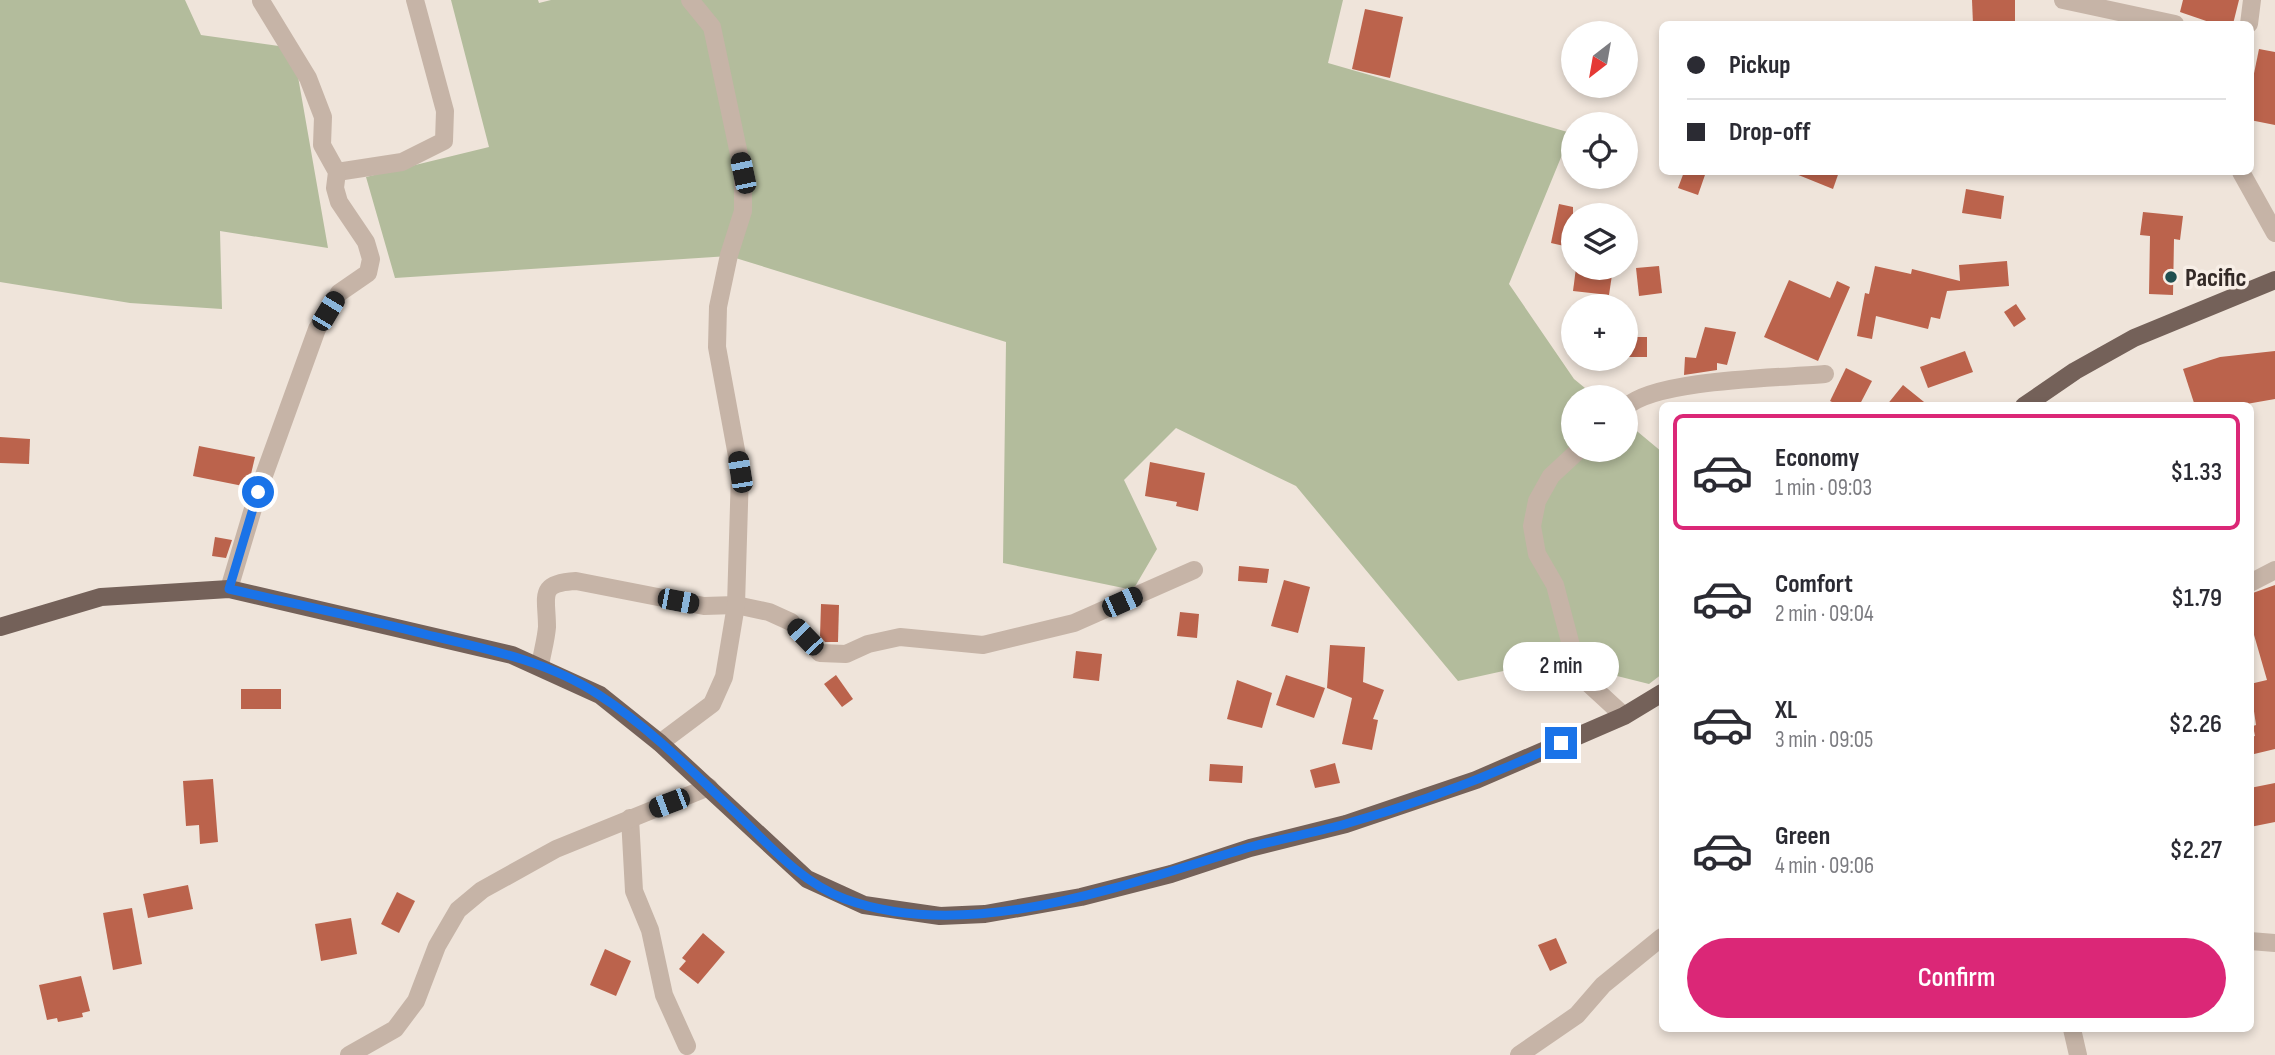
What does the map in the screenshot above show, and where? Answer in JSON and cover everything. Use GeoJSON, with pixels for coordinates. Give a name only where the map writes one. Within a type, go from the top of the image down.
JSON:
{"type":"FeatureCollection","features":[{"type":"Feature","properties":{"kind":"main road"},"geometry":{"type":"LineString","coordinates":[[2030,402],[2075,371],[2134,338],[2275,280]]}},
{"type":"Feature","properties":{"kind":"main road"},"geometry":{"type":"LineString","coordinates":[[0,627],[101,597],[229,589],[499,652],[540,666],[600,695],[660,743],[807,879],[843,898],[897,912],[940,916],[985,914],[1094,894],[1171,874],[1250,848],[1346,824],[1476,780],[1624,716],[1659,695]]}},
{"type":"Feature","properties":{"kind":"street"},"geometry":{"type":"LineString","coordinates":[[337,172],[402,162],[444,141],[446,111],[415,0]]}},
{"type":"Feature","properties":{"kind":"street"},"geometry":{"type":"LineString","coordinates":[[660,743],[712,704],[724,677],[736,605],[740,472],[717,347],[718,307],[729,255],[743,211],[743,173],[712,27],[690,0]]}},
{"type":"Feature","properties":{"kind":"street"},"geometry":{"type":"LineString","coordinates":[[2063,0],[2161,21]]}},
{"type":"Feature","properties":{"kind":"street"},"geometry":{"type":"LineString","coordinates":[[2249,21],[2252,0]]}},
{"type":"Feature","properties":{"kind":"street"},"geometry":{"type":"LineString","coordinates":[[229,589],[258,492],[317,329],[339,293],[368,273],[371,259],[369,251],[339,202],[335,188],[337,172],[322,145],[323,117],[308,78],[261,1]]}},
{"type":"Feature","properties":{"kind":"street"},"geometry":{"type":"LineString","coordinates":[[2243,175],[2275,233]]}},
{"type":"Feature","properties":{"kind":"street"},"geometry":{"type":"LineString","coordinates":[[1638,398],[1661,389],[1825,374]]}},
{"type":"Feature","properties":{"kind":"street"},"geometry":{"type":"LineString","coordinates":[[1566,462],[1551,476],[1537,501],[1532,526],[1536,554],[1555,585],[1573,653],[1587,682],[1624,716]]}},
{"type":"Feature","properties":{"kind":"street"},"geometry":{"type":"LineString","coordinates":[[540,666],[547,628],[544,599],[550,586],[558,582],[576,581],[704,606],[736,605],[769,612],[791,622],[820,653],[846,654],[868,644],[901,637],[983,645],[1074,624],[1195,570]]}},
{"type":"Feature","properties":{"kind":"street"},"geometry":{"type":"LineString","coordinates":[[2254,581],[2275,570]]}},
{"type":"Feature","properties":{"kind":"street"},"geometry":{"type":"LineString","coordinates":[[349,1055],[395,1029],[416,1002],[437,946],[458,910],[482,890],[555,849],[709,787]]}},
{"type":"Feature","properties":{"kind":"street"},"geometry":{"type":"LineString","coordinates":[[629,818],[634,891],[650,930],[664,995],[687,1046]]}},
{"type":"Feature","properties":{"kind":"street"},"geometry":{"type":"LineString","coordinates":[[1519,1055],[1577,1015],[1603,985],[1659,939]]}},
{"type":"Feature","properties":{"kind":"street"},"geometry":{"type":"LineString","coordinates":[[2254,941],[2275,943]]}},
{"type":"Feature","properties":{"kind":"street"},"geometry":{"type":"LineString","coordinates":[[2073,1032],[2078,1055]]}},
{"type":"Feature","properties":{"kind":"green space"},"geometry":{"type":"Polygon","coordinates":[[[0,0],[185,0],[201,35],[293,48],[328,248],[220,231],[222,309],[130,303],[0,282],[0,0]]]}},
{"type":"Feature","properties":{"kind":"green space"},"geometry":{"type":"Polygon","coordinates":[[[451,0],[538,0],[539,3],[551,0],[1343,0],[1328,63],[1561,130],[1561,157],[1509,284],[1561,360],[1561,371],[1569,371],[1581,385],[1561,385],[1561,462],[1638,462],[1638,432],[1659,450],[1659,676],[1649,684],[1553,660],[1458,681],[1296,486],[1176,428],[1124,480],[1157,549],[1133,590],[1003,563],[1006,342],[729,256],[395,278],[366,177],[489,147],[451,0]]]}},
{"type":"Feature","properties":{"kind":"building"},"geometry":{"type":"Polygon","coordinates":[[[1972,0],[2015,0],[2015,21],[1973,21],[1972,0]]]}},
{"type":"Feature","properties":{"kind":"building"},"geometry":{"type":"Polygon","coordinates":[[[2183,0],[2239,0],[2234,21],[2206,21],[2180,12],[2183,0]]]}},
{"type":"Feature","properties":{"kind":"building"},"geometry":{"type":"Polygon","coordinates":[[[1365,9],[1403,17],[1390,78],[1352,69],[1365,9]]]}},
{"type":"Feature","properties":{"kind":"building"},"geometry":{"type":"Polygon","coordinates":[[[2259,49],[2275,52],[2275,125],[2254,121],[2254,73],[2259,49]]]}},
{"type":"Feature","properties":{"kind":"building"},"geometry":{"type":"Polygon","coordinates":[[[1683,175],[1705,175],[1698,195],[1678,188],[1683,175]]]}},
{"type":"Feature","properties":{"kind":"building"},"geometry":{"type":"Polygon","coordinates":[[[1798,175],[1838,175],[1833,189],[1798,175]]]}},
{"type":"Feature","properties":{"kind":"building"},"geometry":{"type":"Polygon","coordinates":[[[1966,189],[2004,196],[2001,219],[1962,213],[1966,189]]]}},
{"type":"Feature","properties":{"kind":"building"},"geometry":{"type":"Polygon","coordinates":[[[1559,204],[1561,204],[1561,245],[1551,243],[1559,204]]]}},
{"type":"Feature","properties":{"kind":"building"},"geometry":{"type":"Polygon","coordinates":[[[2143,212],[2183,216],[2180,240],[2174,239],[2173,295],[2149,294],[2150,236],[2140,235],[2143,212]]]}},
{"type":"Feature","properties":{"kind":"building"},"geometry":{"type":"Polygon","coordinates":[[[2007,261],[2009,286],[1947,291],[1940,319],[1931,317],[1928,329],[1876,316],[1872,339],[1857,336],[1865,293],[1869,294],[1875,266],[1911,274],[1912,269],[1960,281],[1959,265],[2007,261]]]}},
{"type":"Feature","properties":{"kind":"building"},"geometry":{"type":"Polygon","coordinates":[[[1659,266],[1662,293],[1639,296],[1638,268],[1659,266]]]}},
{"type":"Feature","properties":{"kind":"building"},"geometry":{"type":"Polygon","coordinates":[[[1574,280],[1611,280],[1609,294],[1573,291],[1574,280]]]}},
{"type":"Feature","properties":{"kind":"building"},"geometry":{"type":"Polygon","coordinates":[[[1789,280],[1830,298],[1837,281],[1850,287],[1818,361],[1764,337],[1789,280]]]}},
{"type":"Feature","properties":{"kind":"building"},"geometry":{"type":"Polygon","coordinates":[[[2016,304],[2026,319],[2014,327],[2004,312],[2016,304]]]}},
{"type":"Feature","properties":{"kind":"building"},"geometry":{"type":"Polygon","coordinates":[[[1705,327],[1736,332],[1727,365],[1717,363],[1717,370],[1684,375],[1685,357],[1696,358],[1705,327]]]}},
{"type":"Feature","properties":{"kind":"building"},"geometry":{"type":"Polygon","coordinates":[[[1638,337],[1647,337],[1647,357],[1638,357],[1638,337]]]}},
{"type":"Feature","properties":{"kind":"building"},"geometry":{"type":"Polygon","coordinates":[[[1965,351],[1973,372],[1928,388],[1920,367],[1965,351]]]}},
{"type":"Feature","properties":{"kind":"building"},"geometry":{"type":"Polygon","coordinates":[[[2275,351],[2275,399],[2254,403],[2194,402],[2183,369],[2220,357],[2275,351]]]}},
{"type":"Feature","properties":{"kind":"building"},"geometry":{"type":"Polygon","coordinates":[[[1846,368],[1872,381],[1861,402],[1830,401],[1846,368]]]}},
{"type":"Feature","properties":{"kind":"building"},"geometry":{"type":"Polygon","coordinates":[[[1903,385],[1924,402],[1889,402],[1903,385]]]}},
{"type":"Feature","properties":{"kind":"building"},"geometry":{"type":"Polygon","coordinates":[[[0,437],[30,439],[29,464],[0,463],[0,437]]]}},
{"type":"Feature","properties":{"kind":"building"},"geometry":{"type":"Polygon","coordinates":[[[199,446],[255,457],[248,487],[193,476],[199,446]]]}},
{"type":"Feature","properties":{"kind":"building"},"geometry":{"type":"Polygon","coordinates":[[[1150,462],[1205,473],[1198,511],[1176,506],[1177,502],[1145,496],[1150,462]]]}},
{"type":"Feature","properties":{"kind":"building"},"geometry":{"type":"Polygon","coordinates":[[[215,537],[232,540],[226,558],[212,556],[215,537]]]}},
{"type":"Feature","properties":{"kind":"building"},"geometry":{"type":"Polygon","coordinates":[[[1239,566],[1269,569],[1267,583],[1238,581],[1239,566]]]}},
{"type":"Feature","properties":{"kind":"building"},"geometry":{"type":"Polygon","coordinates":[[[1284,580],[1310,587],[1298,633],[1271,626],[1284,580]]]}},
{"type":"Feature","properties":{"kind":"building"},"geometry":{"type":"Polygon","coordinates":[[[2275,585],[2275,749],[2254,754],[2254,683],[2267,680],[2254,635],[2254,593],[2275,585]]]}},
{"type":"Feature","properties":{"kind":"building"},"geometry":{"type":"Polygon","coordinates":[[[821,604],[839,605],[838,642],[825,642],[820,636],[821,604]]]}},
{"type":"Feature","properties":{"kind":"building"},"geometry":{"type":"Polygon","coordinates":[[[1180,612],[1199,614],[1197,638],[1177,636],[1180,612]]]}},
{"type":"Feature","properties":{"kind":"building"},"geometry":{"type":"Polygon","coordinates":[[[1330,645],[1365,647],[1363,682],[1384,690],[1373,719],[1378,720],[1372,750],[1342,744],[1352,698],[1327,688],[1330,645]]]}},
{"type":"Feature","properties":{"kind":"building"},"geometry":{"type":"Polygon","coordinates":[[[1076,651],[1102,654],[1099,681],[1073,678],[1076,651]]]}},
{"type":"Feature","properties":{"kind":"building"},"geometry":{"type":"Polygon","coordinates":[[[836,675],[853,699],[842,707],[824,684],[836,675]]]}},
{"type":"Feature","properties":{"kind":"building"},"geometry":{"type":"Polygon","coordinates":[[[1286,675],[1325,688],[1314,718],[1276,705],[1286,675]]]}},
{"type":"Feature","properties":{"kind":"building"},"geometry":{"type":"Polygon","coordinates":[[[1237,680],[1272,693],[1262,728],[1227,719],[1237,680]]]}},
{"type":"Feature","properties":{"kind":"building"},"geometry":{"type":"Polygon","coordinates":[[[241,689],[281,689],[281,709],[241,709],[241,689]]]}},
{"type":"Feature","properties":{"kind":"building"},"geometry":{"type":"Polygon","coordinates":[[[1335,763],[1340,783],[1315,788],[1310,770],[1335,763]]]}},
{"type":"Feature","properties":{"kind":"building"},"geometry":{"type":"Polygon","coordinates":[[[1210,764],[1243,766],[1242,783],[1209,781],[1210,764]]]}},
{"type":"Feature","properties":{"kind":"building"},"geometry":{"type":"Polygon","coordinates":[[[213,779],[218,842],[200,844],[199,825],[186,826],[183,781],[213,779]]]}},
{"type":"Feature","properties":{"kind":"building"},"geometry":{"type":"Polygon","coordinates":[[[2275,783],[2275,822],[2254,826],[2254,787],[2275,783]]]}},
{"type":"Feature","properties":{"kind":"building"},"geometry":{"type":"Polygon","coordinates":[[[188,885],[193,909],[148,918],[143,894],[188,885]]]}},
{"type":"Feature","properties":{"kind":"building"},"geometry":{"type":"Polygon","coordinates":[[[397,892],[415,901],[399,933],[381,924],[397,892]]]}},
{"type":"Feature","properties":{"kind":"building"},"geometry":{"type":"Polygon","coordinates":[[[132,908],[142,964],[113,970],[103,913],[132,908]]]}},
{"type":"Feature","properties":{"kind":"building"},"geometry":{"type":"Polygon","coordinates":[[[351,918],[357,954],[321,961],[315,924],[351,918]]]}},
{"type":"Feature","properties":{"kind":"building"},"geometry":{"type":"Polygon","coordinates":[[[703,933],[725,952],[698,984],[679,969],[686,961],[682,958],[703,933]]]}},
{"type":"Feature","properties":{"kind":"building"},"geometry":{"type":"Polygon","coordinates":[[[1556,938],[1567,963],[1550,971],[1538,945],[1556,938]]]}},
{"type":"Feature","properties":{"kind":"building"},"geometry":{"type":"Polygon","coordinates":[[[605,949],[631,961],[616,996],[590,985],[605,949]]]}},
{"type":"Feature","properties":{"kind":"building"},"geometry":{"type":"Polygon","coordinates":[[[81,976],[90,1011],[82,1013],[83,1017],[58,1022],[57,1018],[47,1020],[39,985],[81,976]]]}},
{"type":"Feature","properties":{"kind":"place","name":"Pacific"},"geometry":{"type":"Point","coordinates":[2171,277]}},
{"type":"Feature","properties":{"kind":"route"},"geometry":{"type":"LineString","coordinates":[[258,492],[229,589],[512,655],[560,674],[600,695],[660,743],[807,879],[843,898],[897,912],[940,916],[985,914],[1081,897],[1171,874],[1250,848],[1346,824],[1476,780],[1561,743]]}}]}
